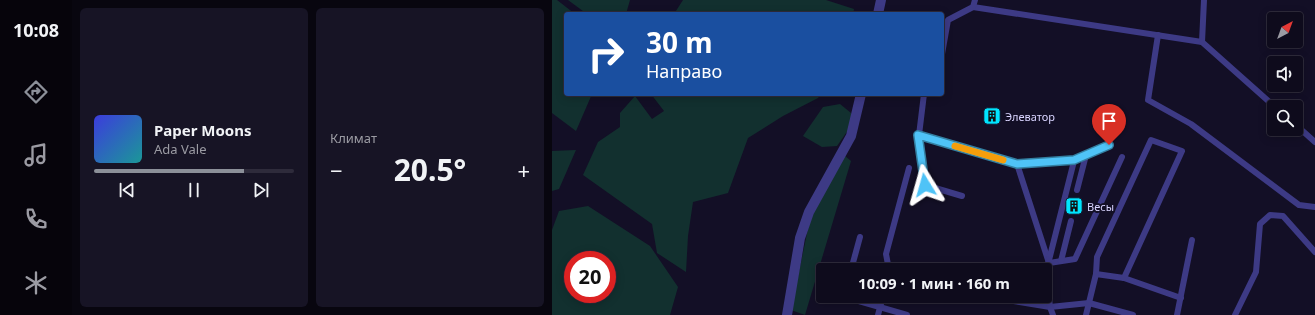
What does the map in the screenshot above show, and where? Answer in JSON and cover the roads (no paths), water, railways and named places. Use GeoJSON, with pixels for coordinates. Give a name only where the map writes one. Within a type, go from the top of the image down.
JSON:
{"type":"FeatureCollection","features":[{"type":"Feature","properties":{"kind":"street"},"geometry":{"type":"LineString","coordinates":[[879,12],[882,0]]}},
{"type":"Feature","properties":{"kind":"street"},"geometry":{"type":"LineString","coordinates":[[787,315],[800,238],[809,212],[851,136],[861,96]]}},
{"type":"Feature","properties":{"kind":"lane"},"geometry":{"type":"LineString","coordinates":[[973,7],[975,0]]}},
{"type":"Feature","properties":{"kind":"lane"},"geometry":{"type":"LineString","coordinates":[[1202,42],[1204,0]]}},
{"type":"Feature","properties":{"kind":"lane"},"geometry":{"type":"LineString","coordinates":[[944,43],[948,20],[973,7],[1202,42],[1267,100]]}},
{"type":"Feature","properties":{"kind":"lane"},"geometry":{"type":"LineString","coordinates":[[1158,35],[1148,100],[1191,124],[1299,205],[1315,208]]}},
{"type":"Feature","properties":{"kind":"lane"},"geometry":{"type":"LineString","coordinates":[[924,96],[918,135],[925,185],[962,196]]}},
{"type":"Feature","properties":{"kind":"lane"},"geometry":{"type":"LineString","coordinates":[[1303,131],[1315,142]]}},
{"type":"Feature","properties":{"kind":"lane"},"geometry":{"type":"LineString","coordinates":[[918,135],[1017,164],[1074,160],[1109,145]]}},
{"type":"Feature","properties":{"kind":"lane"},"geometry":{"type":"LineString","coordinates":[[1086,315],[1096,274],[1097,257],[1151,140],[1182,151],[1124,278]]}},
{"type":"Feature","properties":{"kind":"lane"},"geometry":{"type":"LineString","coordinates":[[1077,190],[1086,155]]}},
{"type":"Feature","properties":{"kind":"lane"},"geometry":{"type":"LineString","coordinates":[[1052,263],[1075,259],[1122,158]]}},
{"type":"Feature","properties":{"kind":"lane"},"geometry":{"type":"LineString","coordinates":[[1049,263],[1074,160]]}},
{"type":"Feature","properties":{"kind":"lane"},"geometry":{"type":"LineString","coordinates":[[1017,164],[1049,263]]}},
{"type":"Feature","properties":{"kind":"lane"},"geometry":{"type":"LineString","coordinates":[[888,263],[886,254],[909,168]]}},
{"type":"Feature","properties":{"kind":"lane"},"geometry":{"type":"LineString","coordinates":[[1235,315],[1256,272],[1260,224],[1270,215],[1283,216],[1315,252]]}},
{"type":"Feature","properties":{"kind":"lane"},"geometry":{"type":"LineString","coordinates":[[1061,261],[1071,221]]}},
{"type":"Feature","properties":{"kind":"lane"},"geometry":{"type":"LineString","coordinates":[[853,263],[860,237]]}},
{"type":"Feature","properties":{"kind":"lane"},"geometry":{"type":"LineString","coordinates":[[1177,315],[1192,240]]}},
{"type":"Feature","properties":{"kind":"lane"},"geometry":{"type":"LineString","coordinates":[[1096,274],[1124,278],[1180,298]]}},
{"type":"Feature","properties":{"kind":"lane"},"geometry":{"type":"LineString","coordinates":[[864,303],[907,315]]}},
{"type":"Feature","properties":{"kind":"lane"},"geometry":{"type":"LineString","coordinates":[[878,315],[881,303]]}},
{"type":"Feature","properties":{"kind":"lane"},"geometry":{"type":"LineString","coordinates":[[1025,303],[1050,307],[1089,303],[1133,315]]}},
{"type":"Feature","properties":{"kind":"lane"},"geometry":{"type":"LineString","coordinates":[[1050,303],[1053,315]]}},
{"type":"Feature","properties":{"kind":"place","name":"Элеватор"},"geometry":{"type":"Point","coordinates":[992,116]}},
{"type":"Feature","properties":{"kind":"place","name":"Весы"},"geometry":{"type":"Point","coordinates":[1074,206]}}]}
